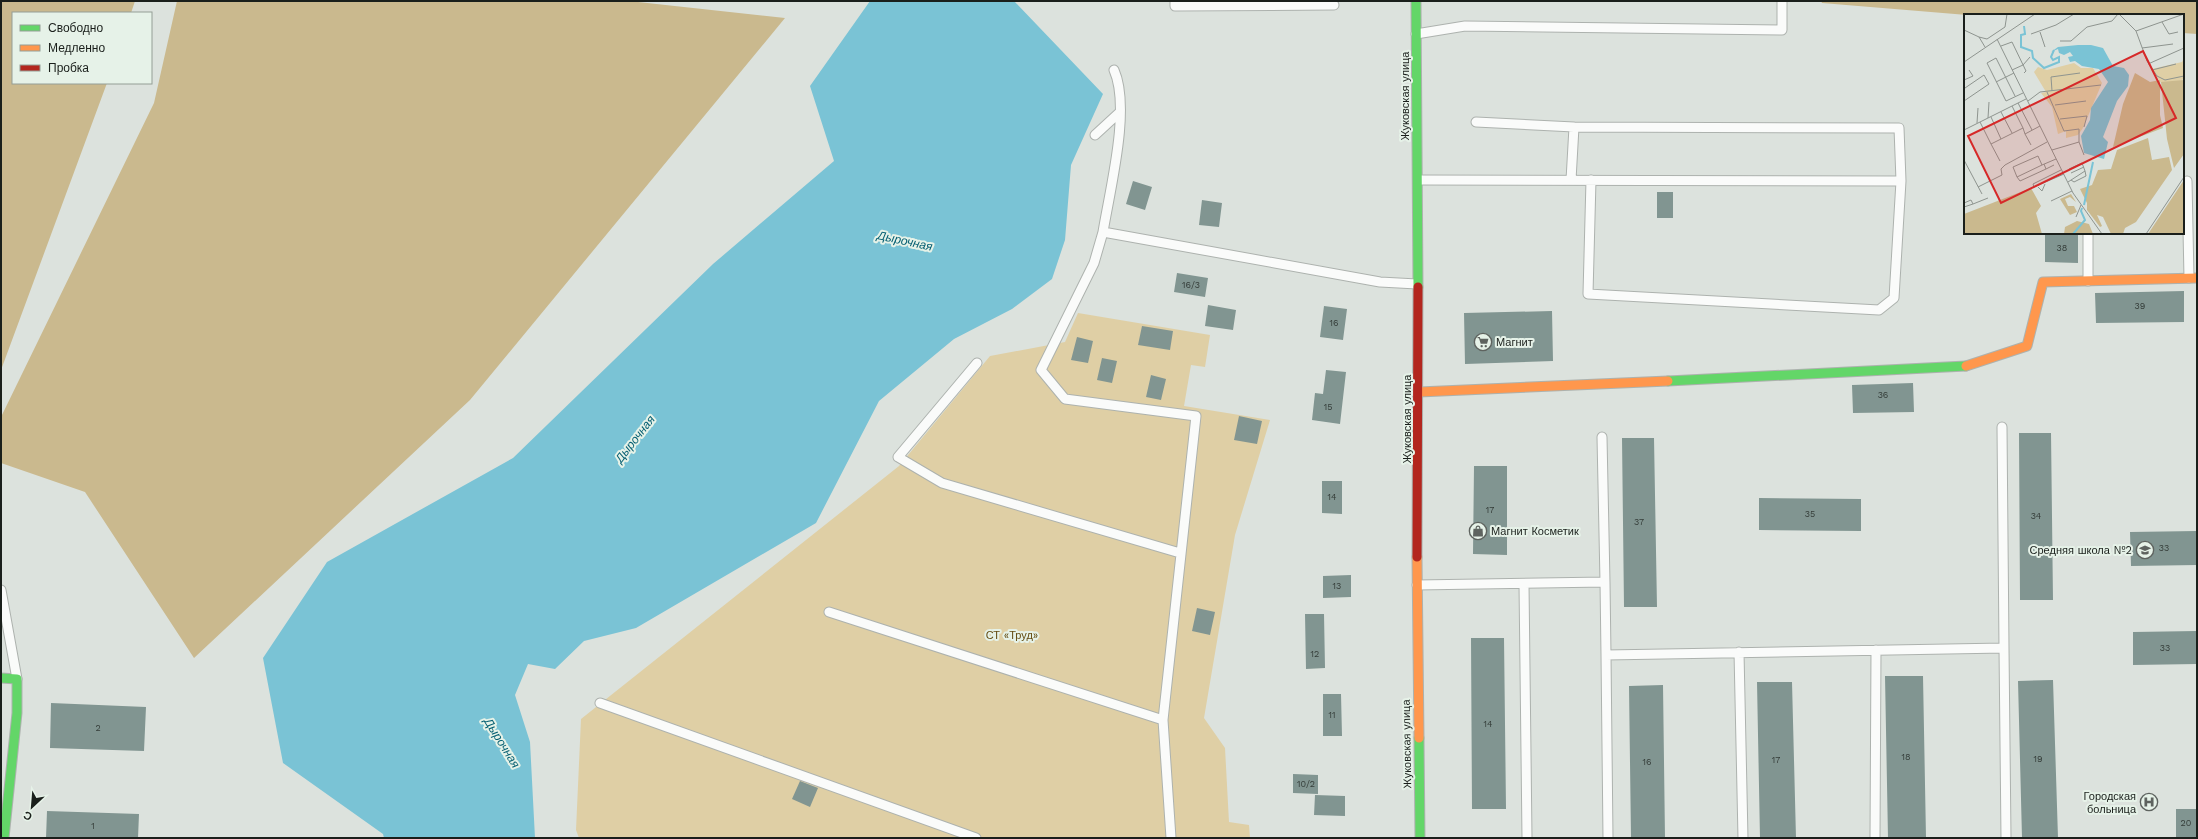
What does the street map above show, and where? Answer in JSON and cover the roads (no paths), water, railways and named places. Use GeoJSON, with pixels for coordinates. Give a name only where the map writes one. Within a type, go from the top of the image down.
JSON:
{"type":"FeatureCollection","features":[{"type":"Feature","properties":{"kind":"street","name":"Жуковская улица"},"geometry":{"type":"LineString","coordinates":[[1416,1],[1419,392],[1417,585],[1420,838]]}},
{"type":"Feature","properties":{"kind":"street"},"geometry":{"type":"LineString","coordinates":[[1419,392],[1961,368],[2027,346],[2043,282],[2193,278]]}},
{"type":"Feature","properties":{"kind":"street"},"geometry":{"type":"LineString","coordinates":[[1,678],[17,679],[17,713],[4,838]]}},
{"type":"Feature","properties":{"kind":"lane"},"geometry":{"type":"LineString","coordinates":[[1175,1],[1175,6],[1334,5]]}},
{"type":"Feature","properties":{"kind":"lane"},"geometry":{"type":"LineString","coordinates":[[1416,34],[1465,26],[1782,30],[1782,1]]}},
{"type":"Feature","properties":{"kind":"lane"},"geometry":{"type":"LineString","coordinates":[[1114,70],[1119,82],[1120,124],[1103,232],[1094,263],[1041,370],[1065,398],[1196,416],[1162,720],[1171,838]]}},
{"type":"Feature","properties":{"kind":"lane"},"geometry":{"type":"LineString","coordinates":[[1095,135],[1120,112]]}},
{"type":"Feature","properties":{"kind":"lane"},"geometry":{"type":"LineString","coordinates":[[1476,122],[1574,127],[1899,128],[1901,182],[1894,298],[1879,310],[1588,294],[1592,180]]}},
{"type":"Feature","properties":{"kind":"lane"},"geometry":{"type":"LineString","coordinates":[[1571,180],[1574,127]]}},
{"type":"Feature","properties":{"kind":"lane"},"geometry":{"type":"LineString","coordinates":[[1418,180],[1901,182]]}},
{"type":"Feature","properties":{"kind":"lane"},"geometry":{"type":"LineString","coordinates":[[2187,181],[2193,278]]}},
{"type":"Feature","properties":{"kind":"lane"},"geometry":{"type":"LineString","coordinates":[[1103,232],[1380,282],[1417,284]]}},
{"type":"Feature","properties":{"kind":"lane"},"geometry":{"type":"LineString","coordinates":[[2088,234],[2088,281]]}},
{"type":"Feature","properties":{"kind":"lane"},"geometry":{"type":"LineString","coordinates":[[977,363],[898,457],[942,483],[1180,553]]}},
{"type":"Feature","properties":{"kind":"lane"},"geometry":{"type":"LineString","coordinates":[[2002,428],[2006,838]]}},
{"type":"Feature","properties":{"kind":"lane"},"geometry":{"type":"LineString","coordinates":[[1602,437],[1608,838]]}},
{"type":"Feature","properties":{"kind":"lane"},"geometry":{"type":"LineString","coordinates":[[1417,585],[1605,582]]}},
{"type":"Feature","properties":{"kind":"lane"},"geometry":{"type":"LineString","coordinates":[[1524,584],[1527,838]]}},
{"type":"Feature","properties":{"kind":"lane"},"geometry":{"type":"LineString","coordinates":[[1,596],[17,679]]}},
{"type":"Feature","properties":{"kind":"lane"},"geometry":{"type":"LineString","coordinates":[[829,612],[1162,720]]}},
{"type":"Feature","properties":{"kind":"lane"},"geometry":{"type":"LineString","coordinates":[[1606,655],[2004,648]]}},
{"type":"Feature","properties":{"kind":"lane"},"geometry":{"type":"LineString","coordinates":[[1875,838],[1876,650]]}},
{"type":"Feature","properties":{"kind":"lane"},"geometry":{"type":"LineString","coordinates":[[1739,652],[1743,838]]}},
{"type":"Feature","properties":{"kind":"lane"},"geometry":{"type":"LineString","coordinates":[[600,703],[976,838]]}},
{"type":"Feature","properties":{"kind":"water","name":"Дырочная"},"geometry":{"type":"Polygon","coordinates":[[[870,1],[1014,1],[1103,94],[1071,165],[1065,240],[1052,279],[1012,309],[954,339],[879,401],[816,523],[636,628],[584,641],[555,669],[528,664],[515,695],[530,742],[535,838],[384,838],[383,834],[283,763],[263,658],[327,562],[513,458],[713,264],[834,161],[810,86],[870,1]]]}},
{"type":"Feature","properties":{"kind":"place","name":"Магнит"},"geometry":{"type":"Point","coordinates":[1483,342]}},
{"type":"Feature","properties":{"kind":"place","name":"Магнит Косметик"},"geometry":{"type":"Point","coordinates":[1478,531]}},
{"type":"Feature","properties":{"kind":"place","name":"Средняя школа №2"},"geometry":{"type":"Point","coordinates":[2145,550]}},
{"type":"Feature","properties":{"kind":"place","name":"Городская больница"},"geometry":{"type":"Point","coordinates":[2149,802]}},
{"type":"Feature","properties":{"kind":"park label","name":"СТ «Труд»"},"geometry":{"type":"Point","coordinates":[1012,635]}}]}
